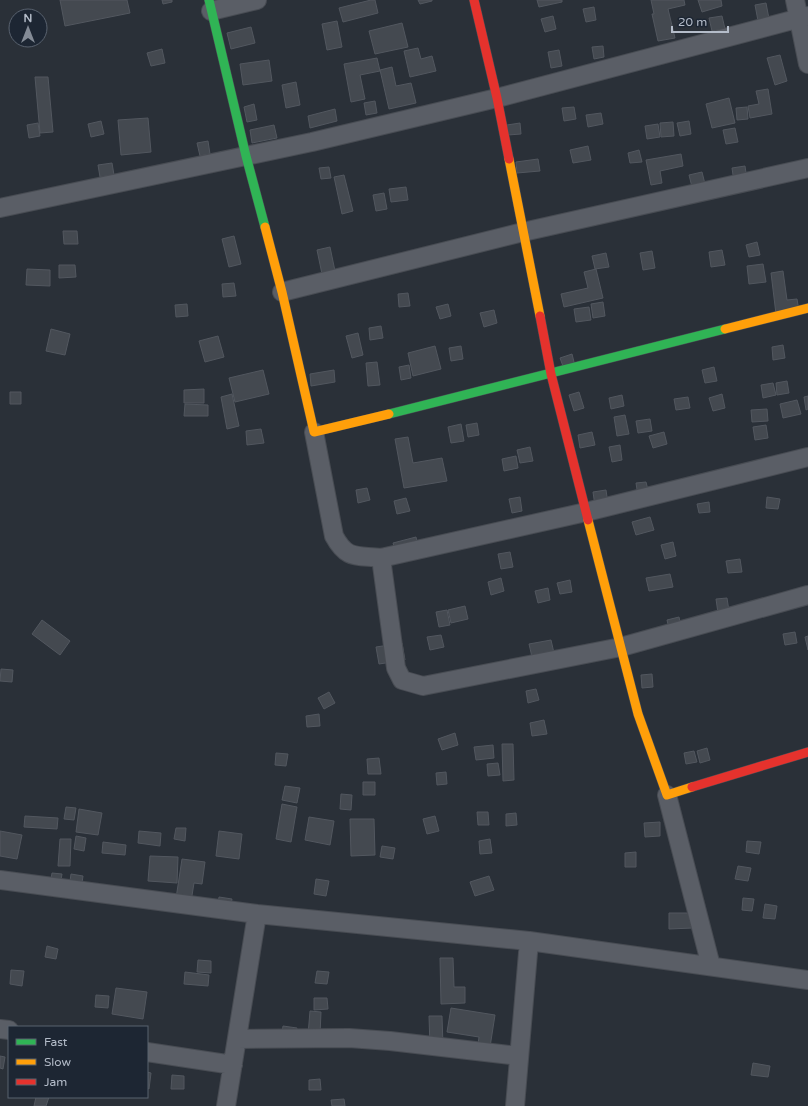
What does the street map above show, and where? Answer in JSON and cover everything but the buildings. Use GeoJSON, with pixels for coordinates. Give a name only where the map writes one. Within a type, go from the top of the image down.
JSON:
{"type":"FeatureCollection","features":[{"type":"Feature","properties":{"kind":"street"},"geometry":{"type":"LineString","coordinates":[[257,0],[210,6],[246,156],[282,292],[314,432],[334,536],[339,547],[349,555],[381,558],[586,512],[808,457]]}},
{"type":"Feature","properties":{"kind":"street"},"geometry":{"type":"LineString","coordinates":[[474,0],[497,98],[551,374],[638,714],[667,795],[711,966]]}},
{"type":"Feature","properties":{"kind":"street"},"geometry":{"type":"LineString","coordinates":[[795,0],[804,17],[808,64]]}},
{"type":"Feature","properties":{"kind":"street"},"geometry":{"type":"LineString","coordinates":[[0,208],[312,142],[497,98],[804,17]]}},
{"type":"Feature","properties":{"kind":"street"},"geometry":{"type":"LineString","coordinates":[[282,292],[523,232],[808,168]]}},
{"type":"Feature","properties":{"kind":"street"},"geometry":{"type":"LineString","coordinates":[[314,432],[551,374],[808,308]]}},
{"type":"Feature","properties":{"kind":"street"},"geometry":{"type":"LineString","coordinates":[[381,558],[396,668],[402,680],[423,686],[621,647],[808,596]]}},
{"type":"Feature","properties":{"kind":"street"},"geometry":{"type":"LineString","coordinates":[[667,795],[808,752]]}},
{"type":"Feature","properties":{"kind":"street"},"geometry":{"type":"LineString","coordinates":[[0,880],[257,914],[529,941],[808,980]]}},
{"type":"Feature","properties":{"kind":"street"},"geometry":{"type":"LineString","coordinates":[[226,1106],[257,914]]}},
{"type":"Feature","properties":{"kind":"street"},"geometry":{"type":"LineString","coordinates":[[515,1106],[529,941]]}},
{"type":"Feature","properties":{"kind":"street"},"geometry":{"type":"LineString","coordinates":[[237,1039],[349,1038],[390,1041],[519,1056]]}},
{"type":"Feature","properties":{"kind":"street"},"geometry":{"type":"LineString","coordinates":[[148,1052],[233,1065]]}},
{"type":"Feature","properties":{"kind":"traffic: fast"},"geometry":{"type":"LineString","coordinates":[[209,0],[246,156],[265,227]]}},
{"type":"Feature","properties":{"kind":"traffic: fast"},"geometry":{"type":"LineString","coordinates":[[389,414],[725,329]]}},
{"type":"Feature","properties":{"kind":"traffic: slow"},"geometry":{"type":"LineString","coordinates":[[509,159],[540,316]]}},
{"type":"Feature","properties":{"kind":"traffic: slow"},"geometry":{"type":"LineString","coordinates":[[265,227],[282,292],[314,432],[389,414]]}},
{"type":"Feature","properties":{"kind":"traffic: slow"},"geometry":{"type":"LineString","coordinates":[[725,329],[808,308]]}},
{"type":"Feature","properties":{"kind":"traffic: slow"},"geometry":{"type":"LineString","coordinates":[[588,520],[638,714],[667,795],[692,787]]}},
{"type":"Feature","properties":{"kind":"traffic: jam"},"geometry":{"type":"LineString","coordinates":[[474,0],[497,98],[509,159]]}},
{"type":"Feature","properties":{"kind":"traffic: jam"},"geometry":{"type":"LineString","coordinates":[[540,316],[551,374],[588,520]]}},
{"type":"Feature","properties":{"kind":"traffic: jam"},"geometry":{"type":"LineString","coordinates":[[692,787],[808,752]]}}]}
